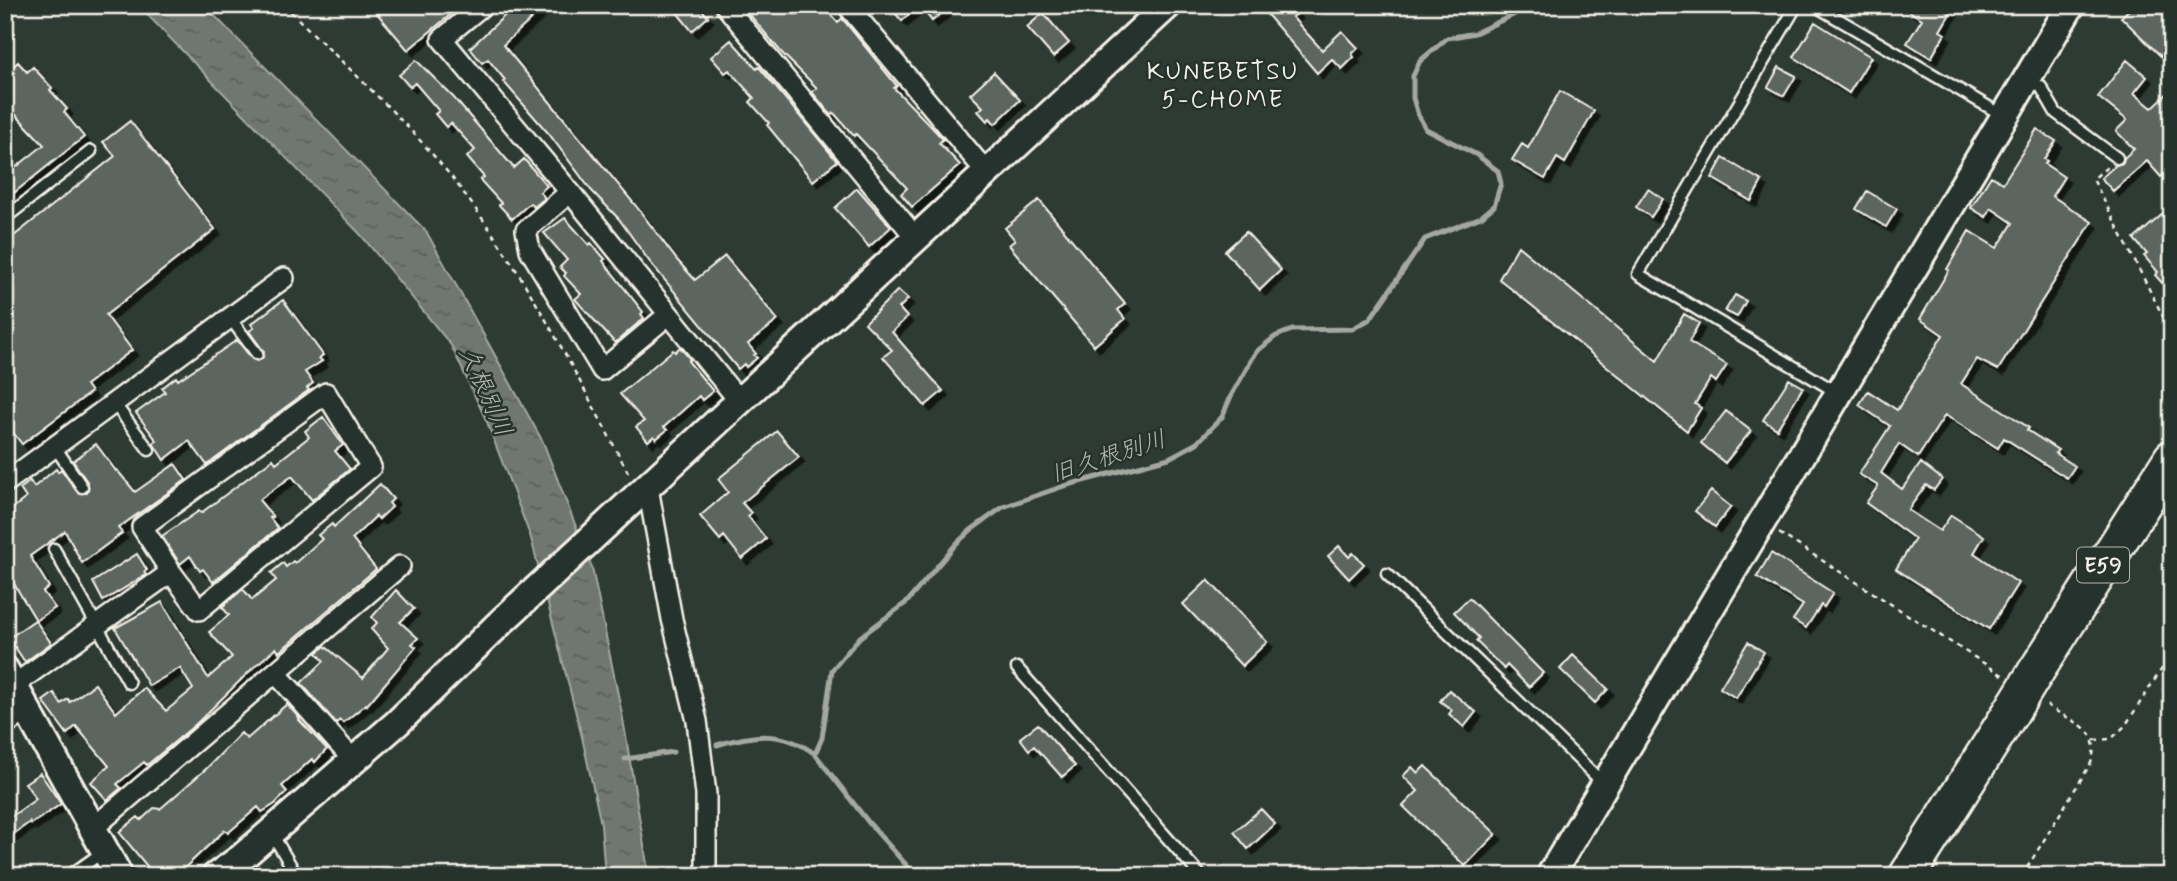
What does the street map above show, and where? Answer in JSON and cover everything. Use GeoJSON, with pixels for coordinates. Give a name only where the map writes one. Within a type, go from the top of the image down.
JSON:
{"type":"FeatureCollection","features":[{"type":"Feature","properties":{"kind":"highway","name":"E59"},"geometry":{"type":"LineString","coordinates":[[1907,876],[2172,458]]}},
{"type":"Feature","properties":{"kind":"street"},"geometry":{"type":"LineString","coordinates":[[483,5],[442,39],[740,402]]}},
{"type":"Feature","properties":{"kind":"street"},"geometry":{"type":"LineString","coordinates":[[847,5],[987,173]]}},
{"type":"Feature","properties":{"kind":"street"},"geometry":{"type":"LineString","coordinates":[[216,876],[397,723],[636,494],[740,402],[1168,5]]}},
{"type":"Feature","properties":{"kind":"street"},"geometry":{"type":"LineString","coordinates":[[1550,876],[2071,5]]}},
{"type":"Feature","properties":{"kind":"street"},"geometry":{"type":"LineString","coordinates":[[729,7],[916,238]]}},
{"type":"Feature","properties":{"kind":"street"},"geometry":{"type":"LineString","coordinates":[[570,192],[526,230],[530,250],[601,370],[668,315]]}},
{"type":"Feature","properties":{"kind":"street"},"geometry":{"type":"LineString","coordinates":[[5,483],[284,278]]}},
{"type":"Feature","properties":{"kind":"street"},"geometry":{"type":"LineString","coordinates":[[327,393],[371,467],[199,610],[171,572],[142,527],[327,393]]}},
{"type":"Feature","properties":{"kind":"street"},"geometry":{"type":"LineString","coordinates":[[636,494],[672,618],[697,720],[706,794],[706,876]]}},
{"type":"Feature","properties":{"kind":"street"},"geometry":{"type":"LineString","coordinates":[[98,840],[276,673],[400,566]]}},
{"type":"Feature","properties":{"kind":"street"},"geometry":{"type":"LineString","coordinates":[[119,876],[10,677],[97,626],[171,572]]}},
{"type":"Feature","properties":{"kind":"street"},"geometry":{"type":"LineString","coordinates":[[276,673],[354,761]]}},
{"type":"Feature","properties":{"kind":"lane"},"geometry":{"type":"LineString","coordinates":[[1797,5],[1638,274],[1839,393]]}},
{"type":"Feature","properties":{"kind":"lane"},"geometry":{"type":"LineString","coordinates":[[1814,5],[2005,116]]}},
{"type":"Feature","properties":{"kind":"lane"},"geometry":{"type":"LineString","coordinates":[[2028,78],[2041,87],[2056,113],[2117,159]]}},
{"type":"Feature","properties":{"kind":"lane"},"geometry":{"type":"LineString","coordinates":[[5,218],[91,150]]}},
{"type":"Feature","properties":{"kind":"lane"},"geometry":{"type":"LineString","coordinates":[[230,318],[257,354]]}},
{"type":"Feature","properties":{"kind":"lane"},"geometry":{"type":"LineString","coordinates":[[114,403],[149,450]]}},
{"type":"Feature","properties":{"kind":"lane"},"geometry":{"type":"LineString","coordinates":[[55,447],[82,487]]}},
{"type":"Feature","properties":{"kind":"lane"},"geometry":{"type":"LineString","coordinates":[[54,549],[129,683]]}},
{"type":"Feature","properties":{"kind":"lane"},"geometry":{"type":"LineString","coordinates":[[1387,574],[1605,784]]}},
{"type":"Feature","properties":{"kind":"lane"},"geometry":{"type":"LineString","coordinates":[[1017,668],[1201,876]]}},
{"type":"Feature","properties":{"kind":"lane"},"geometry":{"type":"LineString","coordinates":[[5,730],[30,713]]}},
{"type":"Feature","properties":{"kind":"lane"},"geometry":{"type":"LineString","coordinates":[[271,832],[298,876]]}},
{"type":"Feature","properties":{"kind":"lane"},"geometry":{"type":"LineString","coordinates":[[68,876],[98,840]]}},
{"type":"Feature","properties":{"kind":"path"},"geometry":{"type":"LineString","coordinates":[[284,5],[414,136],[456,184],[500,246],[552,329],[636,494]]}},
{"type":"Feature","properties":{"kind":"path"},"geometry":{"type":"LineString","coordinates":[[2117,159],[2093,179],[2172,334]]}},
{"type":"Feature","properties":{"kind":"path"},"geometry":{"type":"LineString","coordinates":[[1761,522],[2086,730],[2094,740],[2091,762],[2022,876]]}},
{"type":"Feature","properties":{"kind":"path"},"geometry":{"type":"LineString","coordinates":[[2094,740],[2111,739],[2125,726],[2172,653]]}},
{"type":"Feature","properties":{"kind":"water","name":"久根別川"},"geometry":{"type":"Polygon","coordinates":[[[138,5],[204,5],[426,231],[543,442],[592,568],[623,719],[649,876],[605,876],[601,824],[582,737],[531,538],[487,422],[451,345],[361,235],[138,5]]]}},
{"type":"Feature","properties":{"kind":"building"},"geometry":{"type":"Polygon","coordinates":[[[370,5],[462,5],[408,50],[370,5]]]}},
{"type":"Feature","properties":{"kind":"building"},"geometry":{"type":"Polygon","coordinates":[[[516,5],[547,5],[503,45],[636,206],[677,260],[695,280],[725,256],[778,320],[748,344],[757,358],[746,367],[744,364],[738,369],[649,261],[619,219],[591,190],[549,134],[503,81],[505,80],[488,59],[482,63],[470,48],[516,5]]]}},
{"type":"Feature","properties":{"kind":"building"},"geometry":{"type":"Polygon","coordinates":[[[671,5],[698,5],[708,17],[692,31],[671,5]]]}},
{"type":"Feature","properties":{"kind":"building"},"geometry":{"type":"Polygon","coordinates":[[[762,5],[787,5],[795,14],[805,5],[822,5],[838,23],[842,18],[897,86],[894,88],[943,139],[939,143],[960,165],[912,207],[901,194],[907,188],[856,134],[854,136],[834,113],[831,115],[812,92],[817,88],[781,52],[750,15],[762,5]]]}},
{"type":"Feature","properties":{"kind":"building"},"geometry":{"type":"Polygon","coordinates":[[[888,5],[919,5],[902,21],[888,5]]]}},
{"type":"Feature","properties":{"kind":"building"},"geometry":{"type":"Polygon","coordinates":[[[919,5],[952,5],[932,21],[919,5]]]}},
{"type":"Feature","properties":{"kind":"building"},"geometry":{"type":"Polygon","coordinates":[[[1259,5],[1290,5],[1297,14],[1292,17],[1322,50],[1342,31],[1358,48],[1352,54],[1354,57],[1342,69],[1332,59],[1317,73],[1259,5]]]}},
{"type":"Feature","properties":{"kind":"building"},"geometry":{"type":"Polygon","coordinates":[[[1899,5],[1955,5],[1940,31],[1945,34],[1931,58],[1907,43],[1922,19],[1899,5]]]}},
{"type":"Feature","properties":{"kind":"building"},"geometry":{"type":"Polygon","coordinates":[[[2134,5],[2172,5],[2172,67],[2121,17],[2134,5]]]}},
{"type":"Feature","properties":{"kind":"building"},"geometry":{"type":"Polygon","coordinates":[[[1043,13],[1069,43],[1053,57],[1027,27],[1043,13]]]}},
{"type":"Feature","properties":{"kind":"building"},"geometry":{"type":"Polygon","coordinates":[[[1815,22],[1871,57],[1849,93],[1794,57],[1815,22]]]}},
{"type":"Feature","properties":{"kind":"building"},"geometry":{"type":"Polygon","coordinates":[[[731,40],[757,69],[759,67],[837,161],[813,181],[750,102],[754,98],[729,70],[725,73],[711,57],[731,40]]]}},
{"type":"Feature","properties":{"kind":"building"},"geometry":{"type":"Polygon","coordinates":[[[416,60],[454,98],[514,168],[524,159],[547,186],[540,192],[545,198],[534,207],[530,203],[512,219],[480,180],[484,177],[467,157],[475,150],[451,123],[446,127],[435,114],[439,111],[415,83],[410,87],[399,75],[416,60]]]}},
{"type":"Feature","properties":{"kind":"building"},"geometry":{"type":"Polygon","coordinates":[[[2127,60],[2147,77],[2134,93],[2152,108],[2172,89],[2172,184],[2164,174],[2161,177],[2147,161],[2113,191],[2101,178],[2116,165],[2123,163],[2124,158],[2134,149],[2116,131],[2127,120],[2098,97],[2127,60]]]}},
{"type":"Feature","properties":{"kind":"building"},"geometry":{"type":"Polygon","coordinates":[[[18,62],[27,72],[33,67],[52,88],[50,90],[67,109],[64,112],[84,137],[5,200],[5,176],[44,145],[5,103],[5,74],[18,62]]]}},
{"type":"Feature","properties":{"kind":"building"},"geometry":{"type":"Polygon","coordinates":[[[1779,67],[1796,76],[1784,96],[1768,87],[1779,67]]]}},
{"type":"Feature","properties":{"kind":"building"},"geometry":{"type":"Polygon","coordinates":[[[994,72],[1020,100],[995,124],[990,118],[987,121],[978,111],[983,107],[970,94],[994,72]]]}},
{"type":"Feature","properties":{"kind":"building"},"geometry":{"type":"Polygon","coordinates":[[[1560,91],[1594,111],[1565,163],[1557,158],[1545,179],[1512,160],[1522,144],[1528,148],[1560,91]]]}},
{"type":"Feature","properties":{"kind":"building"},"geometry":{"type":"Polygon","coordinates":[[[130,121],[215,229],[106,315],[132,350],[86,385],[91,392],[22,444],[5,422],[5,243],[115,156],[103,142],[130,121]]]}},
{"type":"Feature","properties":{"kind":"building"},"geometry":{"type":"Polygon","coordinates":[[[2037,129],[2056,141],[2044,159],[2047,161],[2045,164],[2064,177],[2052,196],[2092,222],[1998,370],[1977,359],[1961,384],[2029,428],[2027,430],[2058,450],[2055,453],[2075,466],[2067,478],[2004,438],[1998,448],[1945,415],[1918,457],[1899,444],[1881,473],[1902,489],[1921,463],[1942,479],[1934,490],[1926,485],[1908,510],[1940,531],[1951,515],[1984,536],[1974,553],[2018,583],[1989,629],[1896,569],[1915,539],[1866,503],[1878,486],[1859,474],[1890,426],[1859,405],[1868,391],[1897,410],[1943,335],[1920,319],[1969,231],[1997,248],[2013,223],[1991,208],[1986,217],[1971,208],[1991,176],[2003,183],[2037,129]]]}},
{"type":"Feature","properties":{"kind":"building"},"geometry":{"type":"Polygon","coordinates":[[[1723,158],[1762,181],[1751,201],[1712,178],[1723,158]]]}},
{"type":"Feature","properties":{"kind":"building"},"geometry":{"type":"Polygon","coordinates":[[[857,188],[891,227],[869,247],[835,208],[857,188]]]}},
{"type":"Feature","properties":{"kind":"building"},"geometry":{"type":"Polygon","coordinates":[[[1648,189],[1663,199],[1651,217],[1636,207],[1648,189]]]}},
{"type":"Feature","properties":{"kind":"building"},"geometry":{"type":"Polygon","coordinates":[[[1867,191],[1897,209],[1886,227],[1856,209],[1867,191]]]}},
{"type":"Feature","properties":{"kind":"building"},"geometry":{"type":"Polygon","coordinates":[[[1039,200],[1125,304],[1118,310],[1125,319],[1094,346],[1009,245],[1015,240],[1005,228],[1039,200]]]}},
{"type":"Feature","properties":{"kind":"building"},"geometry":{"type":"Polygon","coordinates":[[[2172,206],[2172,294],[2155,275],[2158,272],[2134,239],[2172,206]]]}},
{"type":"Feature","properties":{"kind":"building"},"geometry":{"type":"Polygon","coordinates":[[[565,218],[605,259],[603,261],[643,312],[641,314],[644,318],[615,343],[575,299],[581,294],[564,276],[566,273],[560,267],[567,260],[544,233],[565,218]]]}},
{"type":"Feature","properties":{"kind":"building"},"geometry":{"type":"Polygon","coordinates":[[[1246,232],[1281,270],[1260,290],[1225,251],[1246,232]]]}},
{"type":"Feature","properties":{"kind":"building"},"geometry":{"type":"Polygon","coordinates":[[[1518,246],[1657,361],[1684,314],[1699,323],[1689,342],[1727,365],[1716,382],[1711,378],[1695,404],[1701,408],[1687,431],[1499,279],[1518,246]]]}},
{"type":"Feature","properties":{"kind":"building"},"geometry":{"type":"Polygon","coordinates":[[[898,290],[908,299],[899,308],[907,317],[892,332],[943,391],[925,406],[883,357],[892,350],[865,323],[898,290]]]}},
{"type":"Feature","properties":{"kind":"building"},"geometry":{"type":"Polygon","coordinates":[[[1735,295],[1746,301],[1737,317],[1725,311],[1735,295]]]}},
{"type":"Feature","properties":{"kind":"building"},"geometry":{"type":"Polygon","coordinates":[[[283,300],[323,355],[319,358],[322,361],[305,372],[313,383],[307,388],[309,390],[207,465],[189,441],[164,460],[153,443],[157,441],[136,413],[165,392],[162,388],[176,377],[178,380],[237,340],[252,359],[262,359],[264,352],[249,331],[254,328],[251,324],[283,300]]]}},
{"type":"Feature","properties":{"kind":"building"},"geometry":{"type":"Polygon","coordinates":[[[680,347],[713,391],[702,400],[699,396],[664,427],[667,430],[656,439],[654,436],[648,441],[636,427],[644,421],[620,394],[680,347]]]}},
{"type":"Feature","properties":{"kind":"building"},"geometry":{"type":"Polygon","coordinates":[[[1789,379],[1803,387],[1777,429],[1763,420],[1789,379]]]}},
{"type":"Feature","properties":{"kind":"building"},"geometry":{"type":"Polygon","coordinates":[[[1726,411],[1751,431],[1725,463],[1701,443],[1726,411]]]}},
{"type":"Feature","properties":{"kind":"building"},"geometry":{"type":"Polygon","coordinates":[[[323,417],[343,445],[335,451],[350,469],[312,500],[292,476],[259,500],[278,528],[213,582],[203,569],[200,571],[190,556],[180,564],[162,536],[199,511],[201,513],[273,459],[276,463],[309,437],[305,431],[323,417]]]}},
{"type":"Feature","properties":{"kind":"building"},"geometry":{"type":"Polygon","coordinates":[[[777,431],[799,457],[742,503],[751,513],[748,516],[766,539],[742,559],[724,536],[720,540],[700,516],[728,492],[718,479],[777,431]]]}},
{"type":"Feature","properties":{"kind":"building"},"geometry":{"type":"Polygon","coordinates":[[[96,444],[135,492],[175,464],[186,480],[118,528],[122,533],[82,563],[65,531],[30,556],[49,587],[43,592],[55,608],[36,620],[5,569],[5,514],[26,498],[20,489],[30,481],[34,487],[56,469],[58,472],[61,469],[78,493],[87,493],[88,483],[73,461],[96,444]]]}},
{"type":"Feature","properties":{"kind":"building"},"geometry":{"type":"Polygon","coordinates":[[[380,484],[393,499],[389,503],[392,507],[379,519],[376,516],[352,539],[376,569],[279,652],[276,648],[196,724],[147,765],[144,762],[117,784],[121,788],[107,800],[91,782],[109,766],[76,726],[67,734],[43,701],[54,693],[61,704],[68,699],[70,702],[95,684],[116,713],[144,688],[166,711],[193,689],[180,668],[149,686],[115,628],[162,602],[208,678],[232,657],[209,632],[229,615],[222,607],[243,589],[252,600],[276,580],[271,573],[283,563],[286,567],[293,561],[295,563],[322,539],[318,535],[332,524],[334,527],[380,484]]]}},
{"type":"Feature","properties":{"kind":"building"},"geometry":{"type":"Polygon","coordinates":[[[1711,491],[1731,507],[1715,527],[1695,511],[1711,491]]]}},
{"type":"Feature","properties":{"kind":"building"},"geometry":{"type":"Polygon","coordinates":[[[1339,546],[1349,557],[1353,553],[1364,564],[1349,579],[1328,556],[1339,546]]]}},
{"type":"Feature","properties":{"kind":"building"},"geometry":{"type":"Polygon","coordinates":[[[1771,553],[1833,593],[1824,607],[1821,605],[1806,628],[1793,620],[1803,605],[1757,577],[1771,553]]]}},
{"type":"Feature","properties":{"kind":"building"},"geometry":{"type":"Polygon","coordinates":[[[137,554],[147,570],[144,572],[146,575],[103,601],[93,582],[137,554]]]}},
{"type":"Feature","properties":{"kind":"building"},"geometry":{"type":"Polygon","coordinates":[[[1208,580],[1267,642],[1242,666],[1183,604],[1208,580]]]}},
{"type":"Feature","properties":{"kind":"building"},"geometry":{"type":"Polygon","coordinates":[[[396,590],[414,609],[400,622],[418,638],[412,644],[416,647],[367,705],[343,723],[340,720],[336,723],[301,683],[324,661],[317,653],[325,646],[363,678],[388,648],[371,629],[377,623],[372,617],[396,590]]]}},
{"type":"Feature","properties":{"kind":"building"},"geometry":{"type":"Polygon","coordinates":[[[1469,598],[1543,673],[1529,687],[1507,665],[1504,669],[1476,641],[1479,638],[1454,612],[1469,598]]]}},
{"type":"Feature","properties":{"kind":"building"},"geometry":{"type":"Polygon","coordinates":[[[35,620],[51,643],[25,662],[9,638],[35,620]]]}},
{"type":"Feature","properties":{"kind":"building"},"geometry":{"type":"Polygon","coordinates":[[[1748,642],[1764,652],[1736,698],[1720,688],[1748,642]]]}},
{"type":"Feature","properties":{"kind":"building"},"geometry":{"type":"Polygon","coordinates":[[[1573,655],[1608,689],[1595,703],[1560,669],[1573,655]]]}},
{"type":"Feature","properties":{"kind":"building"},"geometry":{"type":"Polygon","coordinates":[[[1449,690],[1476,712],[1464,727],[1449,714],[1452,710],[1440,701],[1449,690]]]}},
{"type":"Feature","properties":{"kind":"building"},"geometry":{"type":"Polygon","coordinates":[[[287,704],[327,749],[315,762],[312,759],[282,786],[287,792],[275,804],[262,812],[258,807],[228,833],[225,830],[176,876],[155,876],[119,832],[138,817],[141,820],[154,808],[160,809],[207,768],[241,733],[247,739],[287,704]]]}},
{"type":"Feature","properties":{"kind":"building"},"geometry":{"type":"Polygon","coordinates":[[[1038,724],[1075,766],[1062,777],[1034,746],[1029,750],[1020,738],[1038,724]]]}},
{"type":"Feature","properties":{"kind":"building"},"geometry":{"type":"Polygon","coordinates":[[[1425,766],[1496,834],[1465,866],[1403,806],[1418,791],[1403,776],[1412,767],[1418,773],[1425,766]]]}},
{"type":"Feature","properties":{"kind":"building"},"geometry":{"type":"Polygon","coordinates":[[[40,773],[61,804],[5,840],[5,821],[36,799],[25,783],[40,773]]]}},
{"type":"Feature","properties":{"kind":"building"},"geometry":{"type":"Polygon","coordinates":[[[1261,809],[1275,824],[1248,849],[1234,832],[1261,809]]]}},
{"type":"Feature","properties":{"kind":"waterway","name":"旧久根別川"},"geometry":{"type":"LineString","coordinates":[[916,876],[869,823],[815,754],[822,738],[832,670],[860,637],[907,602],[956,544],[1003,507],[1064,486],[1169,458],[1197,443],[1222,417],[1256,352],[1276,336],[1292,330],[1352,329],[1370,319],[1425,239],[1481,217],[1494,206],[1501,183],[1498,171],[1477,155],[1426,129],[1413,98],[1413,76],[1420,61],[1447,38],[1475,33],[1515,14],[1523,5]]}},
{"type":"Feature","properties":{"kind":"waterway"},"geometry":{"type":"LineString","coordinates":[[717,745],[743,738],[768,736],[791,741],[815,754]]}},
{"type":"Feature","properties":{"kind":"waterway"},"geometry":{"type":"LineString","coordinates":[[625,759],[673,752]]}},
{"type":"Feature","properties":{"kind":"district","name":"KUNEBETSU 5-CHOME"},"geometry":{"type":"Point","coordinates":[1223,85]}}]}
